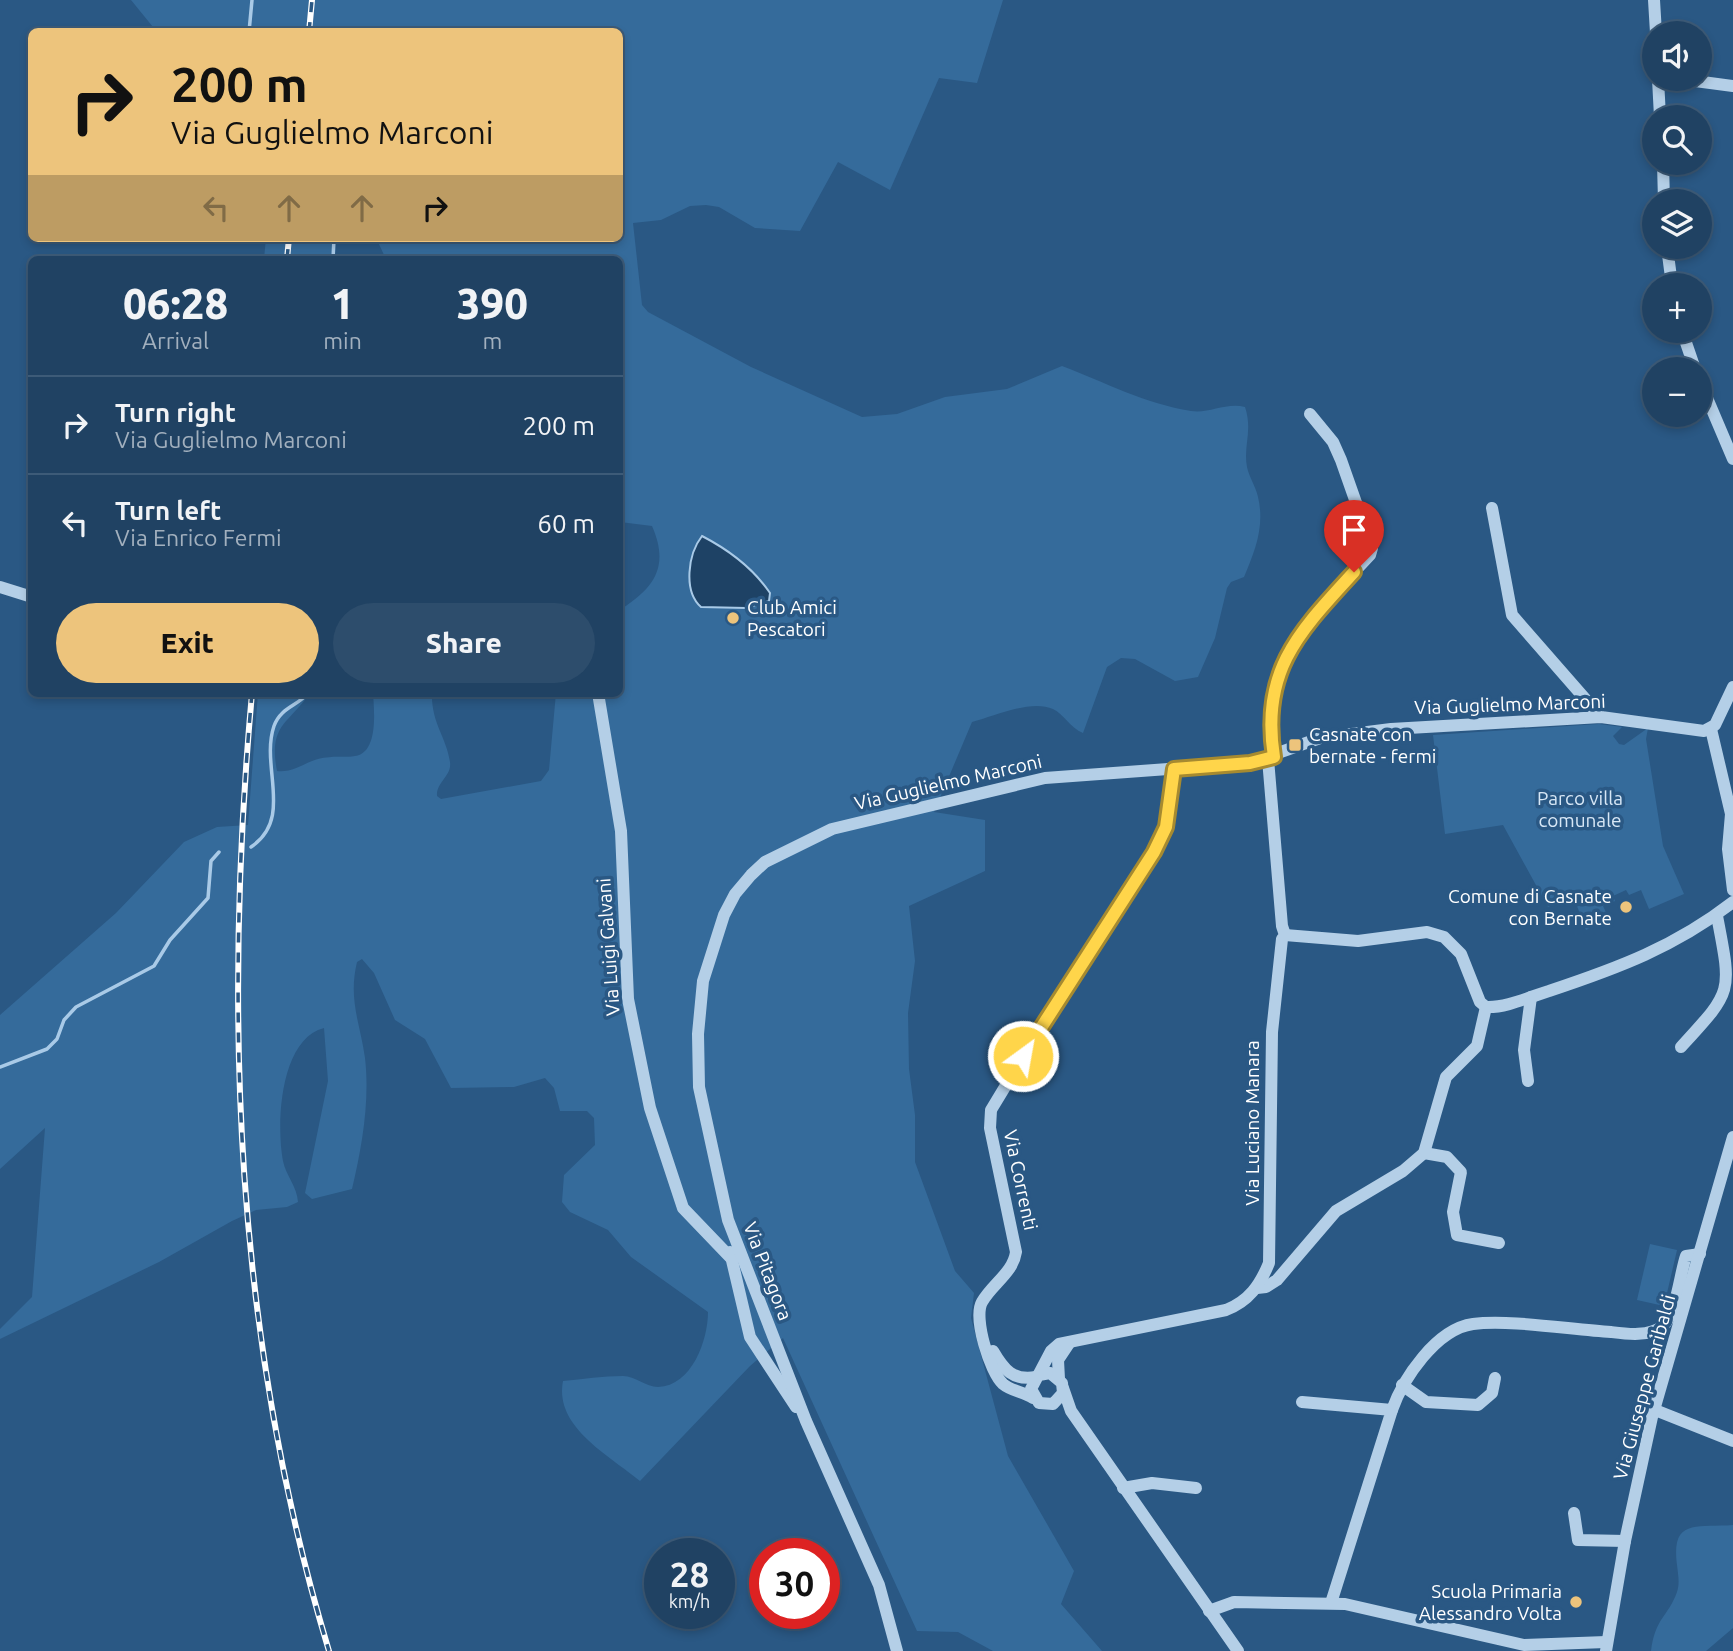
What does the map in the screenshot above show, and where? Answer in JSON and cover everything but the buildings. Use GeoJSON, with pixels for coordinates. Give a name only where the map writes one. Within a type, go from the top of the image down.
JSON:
{"type":"FeatureCollection","features":[{"type":"Feature","properties":{"kind":"street"},"geometry":{"type":"LineString","coordinates":[[1654,0],[1655,21]]}},
{"type":"Feature","properties":{"kind":"street"},"geometry":{"type":"LineString","coordinates":[[1712,83],[1733,86]]}},
{"type":"Feature","properties":{"kind":"street"},"geometry":{"type":"LineString","coordinates":[[1712,410],[1733,459]]}},
{"type":"Feature","properties":{"kind":"street","name":"Via Luciano Manara"},"geometry":{"type":"LineString","coordinates":[[1257,1288],[1269,1263],[1271,1249],[1272,1032],[1282,939],[1285,935],[1282,926],[1271,722],[1283,662],[1307,623],[1370,555],[1372,548],[1342,460],[1333,442],[1310,414]]}},
{"type":"Feature","properties":{"kind":"street"},"geometry":{"type":"LineString","coordinates":[[1492,508],[1512,615],[1601,718]]}},
{"type":"Feature","properties":{"kind":"street"},"geometry":{"type":"LineString","coordinates":[[0,587],[28,596]]}},
{"type":"Feature","properties":{"kind":"street"},"geometry":{"type":"LineString","coordinates":[[1733,687],[1727,715],[1711,729],[1731,814],[1728,849],[1733,890]]}},
{"type":"Feature","properties":{"kind":"street","name":"Via Luigi Galvani"},"geometry":{"type":"LineString","coordinates":[[599,697],[621,831],[628,999],[650,1108],[683,1208],[730,1258]]}},
{"type":"Feature","properties":{"kind":"street","name":"Via Guglielmo Marconi"},"geometry":{"type":"LineString","coordinates":[[728,1220],[699,1087],[698,1034],[703,981],[716,935],[735,894],[765,862],[807,838],[832,829],[1045,778],[1174,769],[1271,758],[1320,738],[1352,732],[1601,718],[1704,731],[1711,729]]}},
{"type":"Feature","properties":{"kind":"street","name":"Via Correnti"},"geometry":{"type":"LineString","coordinates":[[1033,1398],[1005,1386],[1000,1380],[988,1355],[979,1309],[1013,1264],[1016,1252],[990,1128],[991,1110],[1052,1009],[1154,852],[1166,827],[1174,769]]}},
{"type":"Feature","properties":{"kind":"street"},"geometry":{"type":"LineString","coordinates":[[1285,935],[1358,941],[1427,932],[1444,937],[1461,954],[1480,1002],[1486,1007],[1495,1007],[1633,962],[1717,916],[1733,902]]}},
{"type":"Feature","properties":{"kind":"street"},"geometry":{"type":"LineString","coordinates":[[1681,1047],[1713,1016],[1728,996],[1729,982],[1717,916]]}},
{"type":"Feature","properties":{"kind":"street"},"geometry":{"type":"LineString","coordinates":[[1528,1081],[1524,1050],[1531,997]]}},
{"type":"Feature","properties":{"kind":"street"},"geometry":{"type":"LineString","coordinates":[[1071,1411],[1053,1404],[1044,1405],[1033,1398],[1031,1389],[1051,1351],[1059,1344],[1238,1306],[1257,1288],[1266,1287],[1277,1280],[1335,1211],[1404,1171],[1424,1153],[1446,1077],[1477,1046],[1486,1007]]}},
{"type":"Feature","properties":{"kind":"street","name":"Via Giuseppe Garibaldi"},"geometry":{"type":"LineString","coordinates":[[1606,1646],[1625,1541],[1655,1410],[1733,1137]]}},
{"type":"Feature","properties":{"kind":"street"},"geometry":{"type":"LineString","coordinates":[[1424,1153],[1447,1157],[1461,1172],[1453,1212],[1457,1236],[1499,1243]]}},
{"type":"Feature","properties":{"kind":"street","name":"Via Pitagora"},"geometry":{"type":"LineString","coordinates":[[728,1220],[730,1258],[746,1325],[755,1346],[806,1421]]}},
{"type":"Feature","properties":{"kind":"street","name":"Via Pitagora"},"geometry":{"type":"LineString","coordinates":[[728,1220],[806,1421],[879,1584],[897,1651]]}},
{"type":"Feature","properties":{"kind":"street"},"geometry":{"type":"LineString","coordinates":[[1331,1603],[1402,1385],[1434,1347],[1459,1328],[1471,1324],[1628,1334],[1655,1330],[1667,1321],[1686,1256],[1700,1254]]}},
{"type":"Feature","properties":{"kind":"street"},"geometry":{"type":"LineString","coordinates":[[746,1325],[751,1320],[765,1320]]}},
{"type":"Feature","properties":{"kind":"street"},"geometry":{"type":"LineString","coordinates":[[755,1346],[763,1349],[773,1338]]}},
{"type":"Feature","properties":{"kind":"street","name":"Via Correnti"},"geometry":{"type":"LineString","coordinates":[[986,1342],[1010,1374],[1018,1378],[1038,1376]]}},
{"type":"Feature","properties":{"kind":"street"},"geometry":{"type":"LineString","coordinates":[[1053,1404],[1061,1398],[1058,1360],[1070,1342]]}},
{"type":"Feature","properties":{"kind":"street"},"geometry":{"type":"LineString","coordinates":[[1038,1376],[1050,1373],[1061,1383],[1071,1411],[1238,1651]]}},
{"type":"Feature","properties":{"kind":"street"},"geometry":{"type":"LineString","coordinates":[[1402,1385],[1426,1402],[1478,1405],[1492,1393],[1495,1378]]}},
{"type":"Feature","properties":{"kind":"street"},"geometry":{"type":"LineString","coordinates":[[1302,1402],[1392,1410]]}},
{"type":"Feature","properties":{"kind":"street"},"geometry":{"type":"LineString","coordinates":[[1655,1410],[1733,1441]]}},
{"type":"Feature","properties":{"kind":"street"},"geometry":{"type":"LineString","coordinates":[[1123,1488],[1152,1483],[1196,1488]]}},
{"type":"Feature","properties":{"kind":"street"},"geometry":{"type":"LineString","coordinates":[[1574,1513],[1578,1540],[1625,1541]]}},
{"type":"Feature","properties":{"kind":"street"},"geometry":{"type":"LineString","coordinates":[[1209,1611],[1224,1603],[1234,1602],[1331,1603],[1376,1609],[1523,1648],[1606,1646]]}},
{"type":"Feature","properties":{"kind":"street","name":"Via Pitagora"},"geometry":{"type":"LineString","coordinates":[[887,1651],[889,1622]]}},
{"type":"Feature","properties":{"kind":"green space"},"geometry":{"type":"Polygon","coordinates":[[[131,0],[1003,0],[977,83],[939,78],[890,190],[838,162],[800,231],[755,228],[719,207],[706,205],[690,206],[661,220],[633,223],[642,305],[648,312],[751,367],[862,417],[897,414],[945,397],[1007,389],[1062,366],[1141,398],[1174,408],[1204,411],[1231,406],[1245,407],[1248,424],[1247,467],[1258,497],[1260,528],[1244,577],[1231,582],[1227,588],[1215,638],[1198,677],[1175,681],[1135,659],[1121,658],[1107,667],[1083,733],[1057,711],[1044,706],[1024,707],[972,722],[934,812],[985,820],[985,871],[909,906],[915,961],[908,1013],[909,1069],[915,1115],[915,1162],[955,1271],[974,1293],[971,1318],[1008,1456],[1074,1571],[1061,1604],[1102,1651],[993,1651],[958,1632],[917,1631],[783,1338],[750,1366],[640,1481],[586,1438],[567,1412],[562,1397],[563,1381],[623,1376],[654,1387],[670,1385],[680,1379],[696,1360],[705,1335],[708,1312],[631,1257],[608,1230],[570,1212],[562,1202],[564,1175],[595,1145],[594,1118],[587,1111],[560,1111],[554,1088],[545,1078],[514,1087],[451,1088],[425,1039],[395,1020],[374,973],[362,959],[357,962],[354,988],[365,1058],[366,1107],[352,1189],[312,1199],[305,1193],[328,1081],[324,1028],[309,1035],[298,1048],[284,1085],[281,1145],[284,1166],[296,1191],[298,1202],[287,1207],[256,1210],[232,1221],[159,1262],[0,1339],[0,1329],[32,1297],[45,1128],[0,1169],[0,1015],[116,913],[184,842],[217,827],[248,825],[258,697],[307,697],[278,734],[275,743],[277,771],[293,769],[318,759],[363,753],[372,739],[373,697],[432,697],[436,721],[450,762],[449,771],[437,791],[437,796],[441,799],[541,781],[549,770],[556,697],[623,697],[623,608],[650,585],[659,565],[657,540],[652,526],[623,522],[623,256],[385,256],[378,242],[623,242],[623,28],[153,27],[131,0]]]}},
{"type":"Feature","properties":{"kind":"green space"},"geometry":{"type":"Polygon","coordinates":[[[266,242],[336,242],[335,256],[264,256],[266,242]]]}},
{"type":"Feature","properties":{"kind":"green space","name":"Parco villa comunale"},"geometry":{"type":"Polygon","coordinates":[[[1599,724],[1622,727],[1613,736],[1619,744],[1624,745],[1648,728],[1646,739],[1663,846],[1684,894],[1649,909],[1641,890],[1629,895],[1626,890],[1613,896],[1615,901],[1603,906],[1609,919],[1586,930],[1574,898],[1548,907],[1503,825],[1445,834],[1433,735],[1599,724]]]}},
{"type":"Feature","properties":{"kind":"green space"},"geometry":{"type":"Polygon","coordinates":[[[1650,1244],[1677,1250],[1664,1306],[1637,1300],[1650,1244]]]}},
{"type":"Feature","properties":{"kind":"green space"},"geometry":{"type":"Polygon","coordinates":[[[1733,1525],[1733,1628],[1706,1651],[1651,1651],[1655,1631],[1678,1589],[1676,1550],[1682,1532],[1689,1528],[1733,1525]]]}},
{"type":"Feature","properties":{"kind":"shaded area"},"geometry":{"type":"Polygon","coordinates":[[[702,536],[722,547],[748,568],[770,593],[769,601],[746,608],[701,607],[692,592],[690,572],[693,552],[702,536]]]}},
{"type":"Feature","properties":{"kind":"waterway"},"geometry":{"type":"LineString","coordinates":[[249,28],[252,0]]}},
{"type":"Feature","properties":{"kind":"waterway"},"geometry":{"type":"LineString","coordinates":[[333,256],[334,242]]}},
{"type":"Feature","properties":{"kind":"waterway"},"geometry":{"type":"LineString","coordinates":[[251,847],[264,835],[271,822],[271,742],[274,726],[285,711],[304,697]]}},
{"type":"Feature","properties":{"kind":"waterway"},"geometry":{"type":"LineString","coordinates":[[0,1067],[47,1049],[57,1039],[64,1020],[76,1007],[154,966],[170,940],[208,898],[211,861],[219,852]]}},
{"type":"Feature","properties":{"kind":"railway"},"geometry":{"type":"LineString","coordinates":[[309,28],[312,0]]}},
{"type":"Feature","properties":{"kind":"railway"},"geometry":{"type":"LineString","coordinates":[[287,256],[289,242]]}},
{"type":"Feature","properties":{"kind":"railway"},"geometry":{"type":"LineString","coordinates":[[252,697],[243,814],[239,935],[239,1055],[244,1176],[256,1296],[273,1416],[298,1534],[329,1651]]}},
{"type":"Feature","properties":{"kind":"place","name":"Club Amici Pescatori"},"geometry":{"type":"Point","coordinates":[733,618]}},
{"type":"Feature","properties":{"kind":"place","name":"Casnate con bernate - fermi"},"geometry":{"type":"Point","coordinates":[1295,745]}},
{"type":"Feature","properties":{"kind":"place","name":"Comune di Casnate con Bernate"},"geometry":{"type":"Point","coordinates":[1626,907]}},
{"type":"Feature","properties":{"kind":"place","name":"Scuola Primaria Alessandro Volta"},"geometry":{"type":"Point","coordinates":[1576,1602]}},
{"type":"Feature","properties":{"kind":"route"},"geometry":{"type":"LineString","coordinates":[[1023,1056],[1161,839],[1166,827],[1174,769],[1250,763],[1274,757],[1271,722],[1276,684],[1283,662],[1307,623],[1354,572]]}}]}
